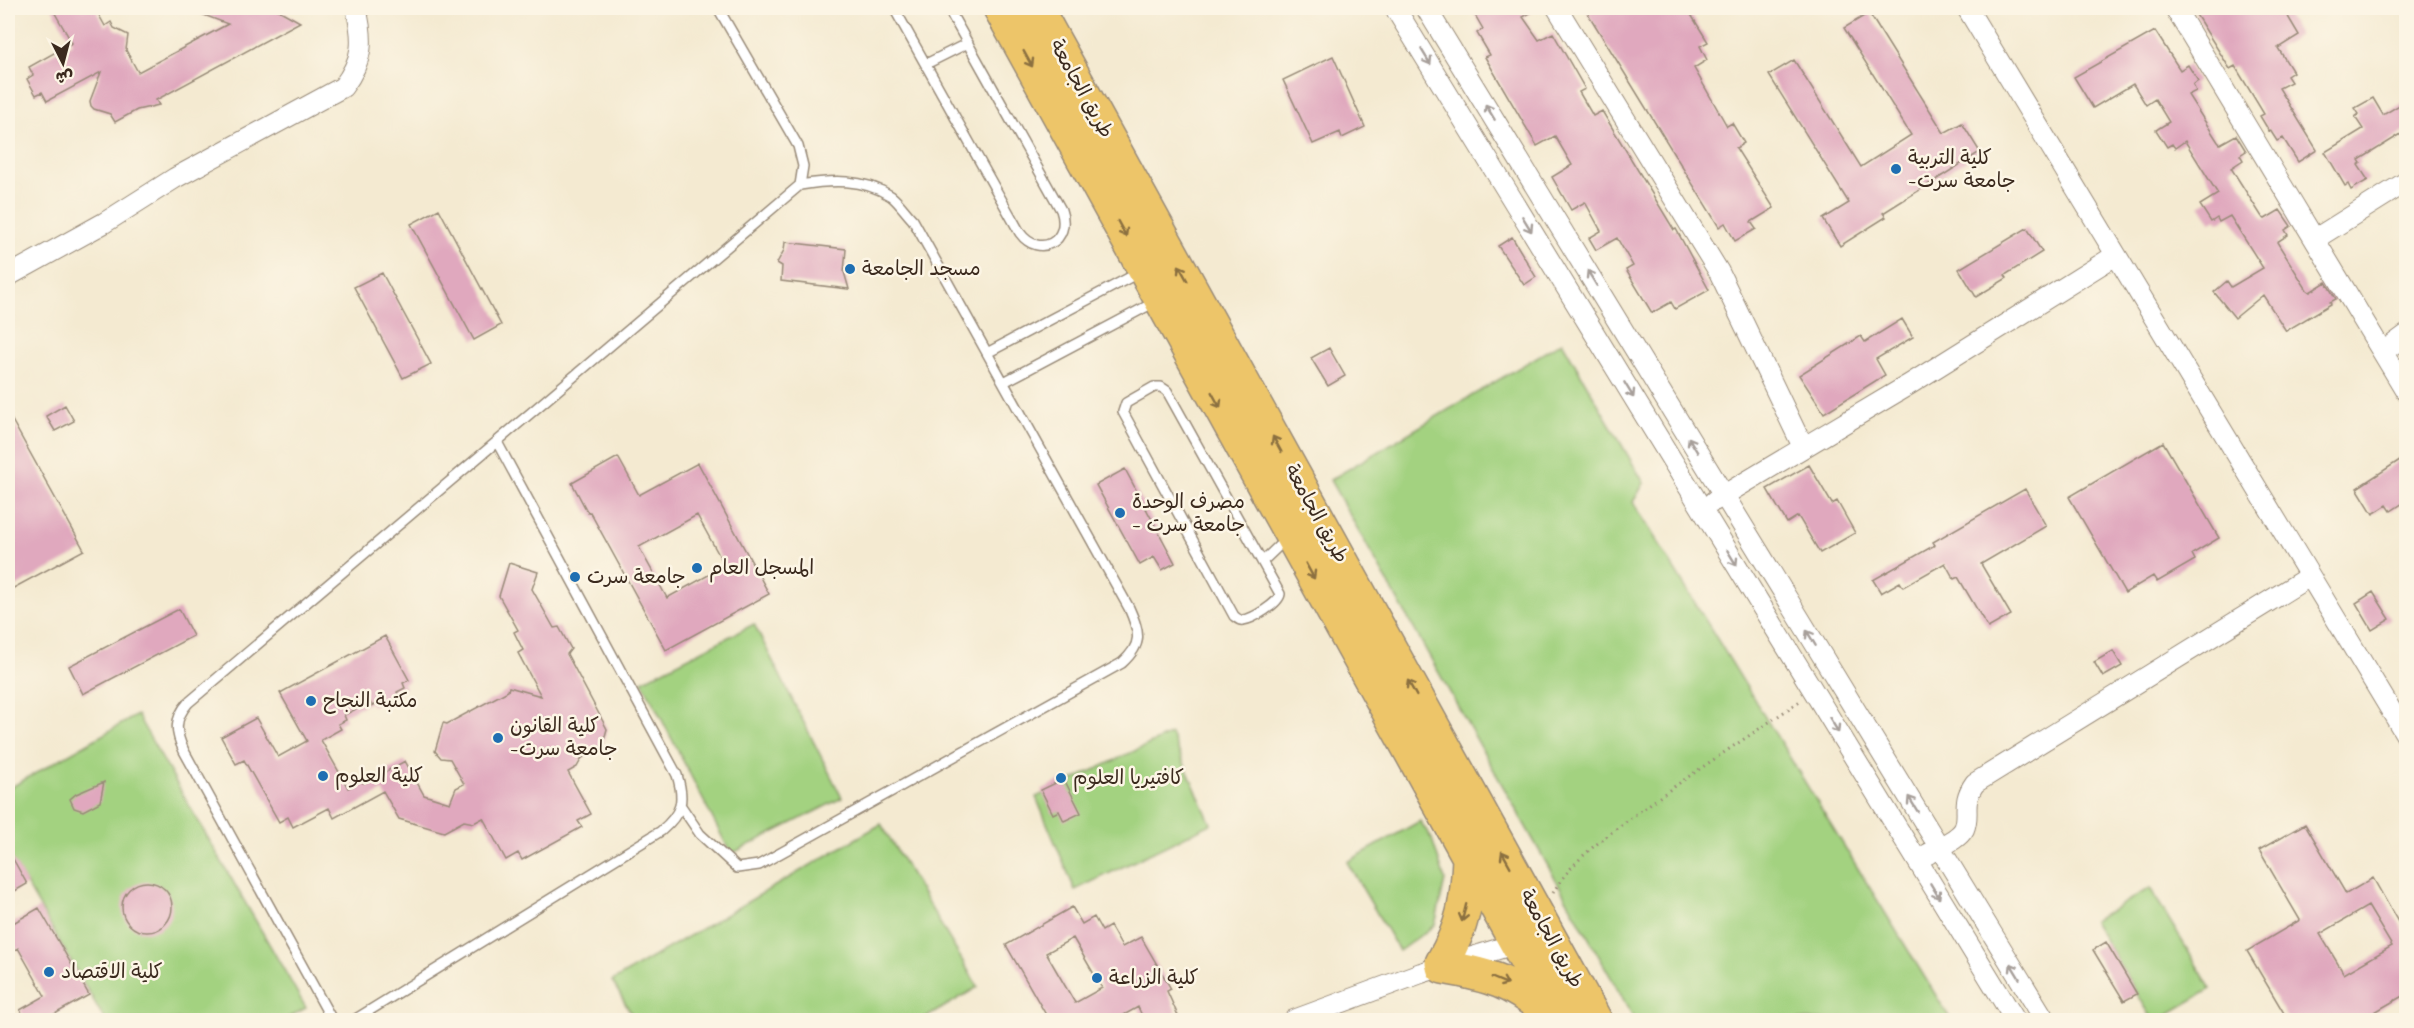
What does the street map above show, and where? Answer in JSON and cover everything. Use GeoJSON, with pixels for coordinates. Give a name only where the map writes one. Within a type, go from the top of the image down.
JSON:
{"type":"FeatureCollection","features":[{"type":"Feature","properties":{"kind":"highway","name":"طريق الجامعة"},"geometry":{"type":"LineString","coordinates":[[1000,8],[1559,1020]]}},
{"type":"Feature","properties":{"kind":"highway","name":"طريق الجامعة"},"geometry":{"type":"LineString","coordinates":[[1036,8],[1595,1020]]}},
{"type":"Feature","properties":{"kind":"highway"},"geometry":{"type":"LineString","coordinates":[[1469,858],[1468,896],[1463,916],[1456,938],[1436,968],[1488,975],[1526,994],[1559,1020]]}},
{"type":"Feature","properties":{"kind":"street"},"geometry":{"type":"LineString","coordinates":[[8,276],[104,223],[175,178],[343,87],[354,72],[362,48],[356,8]]}},
{"type":"Feature","properties":{"kind":"street"},"geometry":{"type":"LineString","coordinates":[[1395,8],[2015,1020]]}},
{"type":"Feature","properties":{"kind":"street"},"geometry":{"type":"LineString","coordinates":[[1426,8],[2045,1020]]}},
{"type":"Feature","properties":{"kind":"street"},"geometry":{"type":"LineString","coordinates":[[1557,8],[1719,272],[1803,447]]}},
{"type":"Feature","properties":{"kind":"street"},"geometry":{"type":"LineString","coordinates":[[1967,8],[2406,735]]}},
{"type":"Feature","properties":{"kind":"street"},"geometry":{"type":"LineString","coordinates":[[2175,8],[2406,391]]}},
{"type":"Feature","properties":{"kind":"street"},"geometry":{"type":"LineString","coordinates":[[2315,239],[2406,182]]}},
{"type":"Feature","properties":{"kind":"street"},"geometry":{"type":"LineString","coordinates":[[1701,508],[1920,378],[2116,255]]}},
{"type":"Feature","properties":{"kind":"street"},"geometry":{"type":"LineString","coordinates":[[2383,352],[2406,335]]}},
{"type":"Feature","properties":{"kind":"street"},"geometry":{"type":"LineString","coordinates":[[1917,861],[1955,838],[1963,830],[1966,822],[1965,802],[1975,783],[2310,576]]}},
{"type":"Feature","properties":{"kind":"street"},"geometry":{"type":"LineString","coordinates":[[1294,1020],[1436,968],[1543,925]]}},
{"type":"Feature","properties":{"kind":"lane"},"geometry":{"type":"LineString","coordinates":[[718,8],[798,147],[803,166],[800,185]]}},
{"type":"Feature","properties":{"kind":"lane"},"geometry":{"type":"LineString","coordinates":[[894,8],[1025,241],[1043,246],[1053,243],[1064,228],[1061,210],[948,8]]}},
{"type":"Feature","properties":{"kind":"lane"},"geometry":{"type":"LineString","coordinates":[[926,64],[968,43]]}},
{"type":"Feature","properties":{"kind":"lane"},"geometry":{"type":"LineString","coordinates":[[332,1020],[184,751],[176,727],[177,718],[188,703],[800,185],[831,180],[862,184],[891,197],[913,220],[1129,608],[1138,638],[1133,652],[1122,663],[759,865],[737,868],[700,834],[681,806]]}},
{"type":"Feature","properties":{"kind":"lane"},"geometry":{"type":"LineString","coordinates":[[987,353],[1145,269]]}},
{"type":"Feature","properties":{"kind":"lane"},"geometry":{"type":"LineString","coordinates":[[1004,382],[1161,299]]}},
{"type":"Feature","properties":{"kind":"lane"},"geometry":{"type":"LineString","coordinates":[[1154,387],[1161,387],[1167,391],[1262,562],[1278,591],[1278,601],[1245,620],[1239,620],[1234,616],[1123,412],[1125,403],[1154,387]]}},
{"type":"Feature","properties":{"kind":"lane"},"geometry":{"type":"LineString","coordinates":[[354,1020],[661,831],[674,820],[681,806],[682,790],[677,775],[497,442]]}},
{"type":"Feature","properties":{"kind":"lane"},"geometry":{"type":"LineString","coordinates":[[1262,562],[1290,535]]}},
{"type":"Feature","properties":{"kind":"path"},"geometry":{"type":"LineString","coordinates":[[1543,925],[1561,878],[1595,845],[1666,792],[1814,692]]}},
{"type":"Feature","properties":{"kind":"green space"},"geometry":{"type":"Polygon","coordinates":[[[1562,342],[1644,483],[1633,502],[1951,1020],[1635,1020],[1330,480],[1562,342]]]}},
{"type":"Feature","properties":{"kind":"green space"},"geometry":{"type":"Polygon","coordinates":[[[754,624],[842,798],[731,854],[642,681],[754,624]]]}},
{"type":"Feature","properties":{"kind":"green space"},"geometry":{"type":"Polygon","coordinates":[[[137,715],[306,1008],[284,1020],[105,1020],[8,852],[8,789],[137,715]]]}},
{"type":"Feature","properties":{"kind":"green space"},"geometry":{"type":"Polygon","coordinates":[[[1171,734],[1211,824],[1075,890],[1036,797],[1171,734]]]}},
{"type":"Feature","properties":{"kind":"green space"},"geometry":{"type":"Polygon","coordinates":[[[1420,821],[1432,839],[1445,880],[1435,925],[1399,951],[1347,862],[1420,821]]]}},
{"type":"Feature","properties":{"kind":"green space"},"geometry":{"type":"Polygon","coordinates":[[[881,824],[978,987],[922,1020],[635,1020],[612,981],[881,824]]]}},
{"type":"Feature","properties":{"kind":"green space"},"geometry":{"type":"Polygon","coordinates":[[[2150,888],[2211,989],[2158,1020],[2153,1020],[2093,921],[2150,888]]]}},
{"type":"Feature","properties":{"kind":"building"},"geometry":{"type":"Polygon","coordinates":[[[52,8],[95,8],[105,26],[111,22],[114,28],[128,35],[126,50],[138,72],[228,24],[188,8],[275,8],[300,22],[156,100],[159,105],[137,110],[115,122],[110,114],[91,106],[90,101],[101,72],[47,101],[42,92],[36,95],[27,79],[33,75],[29,67],[72,43],[52,8]]]}},
{"type":"Feature","properties":{"kind":"building"},"geometry":{"type":"Polygon","coordinates":[[[1471,8],[1539,8],[1523,17],[1539,40],[1553,33],[1585,89],[1579,92],[1593,116],[1602,111],[1674,230],[1676,229],[1709,290],[1675,309],[1671,302],[1652,313],[1626,270],[1633,266],[1617,238],[1596,250],[1589,238],[1601,231],[1585,202],[1571,210],[1552,177],[1572,165],[1555,136],[1537,146],[1485,57],[1490,55],[1477,33],[1483,29],[1471,8]]]}},
{"type":"Feature","properties":{"kind":"building"},"geometry":{"type":"Polygon","coordinates":[[[1596,8],[1687,8],[1708,42],[1700,46],[1707,60],[1694,68],[1727,126],[1732,123],[1744,143],[1736,148],[1774,208],[1751,222],[1756,229],[1735,241],[1725,223],[1719,227],[1587,12],[1596,8]]]}},
{"type":"Feature","properties":{"kind":"building"},"geometry":{"type":"Polygon","coordinates":[[[2204,8],[2283,8],[2299,35],[2278,48],[2293,72],[2287,76],[2291,82],[2279,88],[2317,150],[2298,162],[2283,138],[2277,141],[2269,131],[2260,116],[2264,114],[2235,66],[2230,69],[2195,13],[2204,8]]]}},
{"type":"Feature","properties":{"kind":"building"},"geometry":{"type":"Polygon","coordinates":[[[1869,13],[1944,133],[1962,123],[1980,152],[1883,213],[1886,217],[1840,246],[1823,219],[1849,203],[1769,75],[1794,60],[1861,167],[1911,135],[1844,28],[1869,13]]]}},
{"type":"Feature","properties":{"kind":"building"},"geometry":{"type":"Polygon","coordinates":[[[2155,31],[2180,70],[2188,65],[2198,81],[2193,85],[2196,91],[2188,95],[2218,142],[2220,144],[2236,135],[2246,151],[2240,155],[2243,160],[2231,168],[2262,217],[2265,219],[2280,210],[2291,226],[2285,230],[2288,235],[2277,242],[2307,290],[2310,292],[2326,282],[2336,299],[2286,331],[2263,295],[2235,318],[2214,292],[2227,281],[2231,287],[2263,268],[2230,216],[2219,222],[2217,218],[2211,222],[2200,205],[2218,194],[2185,141],[2175,148],[2172,144],[2167,147],[2156,130],[2169,122],[2155,99],[2146,105],[2133,84],[2093,108],[2074,77],[2155,31]]]}},
{"type":"Feature","properties":{"kind":"building"},"geometry":{"type":"Polygon","coordinates":[[[1333,56],[1365,127],[1342,138],[1340,132],[1313,144],[1283,80],[1333,56]]]}},
{"type":"Feature","properties":{"kind":"building"},"geometry":{"type":"Polygon","coordinates":[[[2373,98],[2383,115],[2406,101],[2406,131],[2359,160],[2361,163],[2358,165],[2368,180],[2351,190],[2348,184],[2345,186],[2325,152],[2363,129],[2355,117],[2359,114],[2355,108],[2373,98]]]}},
{"type":"Feature","properties":{"kind":"building"},"geometry":{"type":"Polygon","coordinates":[[[439,209],[501,325],[474,340],[411,224],[439,209]]]}},
{"type":"Feature","properties":{"kind":"building"},"geometry":{"type":"Polygon","coordinates":[[[2027,228],[2042,252],[2005,275],[2007,278],[1976,297],[1959,269],[2027,228]]]}},
{"type":"Feature","properties":{"kind":"building"},"geometry":{"type":"Polygon","coordinates":[[[1512,237],[1536,277],[1524,285],[1498,246],[1512,237]]]}},
{"type":"Feature","properties":{"kind":"building"},"geometry":{"type":"Polygon","coordinates":[[[785,242],[846,249],[844,272],[849,289],[781,281],[782,266],[777,263],[784,250],[785,242]]]}},
{"type":"Feature","properties":{"kind":"building"},"geometry":{"type":"Polygon","coordinates":[[[382,273],[431,364],[403,378],[354,287],[382,273]]]}},
{"type":"Feature","properties":{"kind":"building"},"geometry":{"type":"Polygon","coordinates":[[[1902,319],[1913,337],[1876,359],[1885,375],[1824,413],[1799,375],[1861,336],[1865,342],[1902,319]]]}},
{"type":"Feature","properties":{"kind":"building"},"geometry":{"type":"Polygon","coordinates":[[[1329,348],[1345,376],[1328,386],[1311,358],[1329,348]]]}},
{"type":"Feature","properties":{"kind":"building"},"geometry":{"type":"Polygon","coordinates":[[[65,405],[74,421],[55,431],[46,416],[65,405]]]}},
{"type":"Feature","properties":{"kind":"building"},"geometry":{"type":"Polygon","coordinates":[[[8,413],[84,550],[8,591],[8,413]]]}},
{"type":"Feature","properties":{"kind":"building"},"geometry":{"type":"Polygon","coordinates":[[[2163,442],[2219,538],[2192,554],[2195,560],[2157,582],[2153,576],[2125,593],[2069,497],[2163,442]]]}},
{"type":"Feature","properties":{"kind":"building"},"geometry":{"type":"Polygon","coordinates":[[[2406,456],[2406,501],[2391,511],[2387,505],[2373,514],[2357,488],[2406,456]]]}},
{"type":"Feature","properties":{"kind":"building"},"geometry":{"type":"Polygon","coordinates":[[[618,457],[639,495],[698,463],[769,594],[666,650],[572,483],[618,457]],[[697,515],[639,547],[667,598],[725,566],[697,515]]]}},
{"type":"Feature","properties":{"kind":"building"},"geometry":{"type":"Polygon","coordinates":[[[1809,465],[1832,504],[1837,501],[1855,533],[1820,553],[1798,516],[1787,523],[1767,489],[1809,465]]]}},
{"type":"Feature","properties":{"kind":"building"},"geometry":{"type":"Polygon","coordinates":[[[1125,469],[1175,563],[1162,570],[1154,557],[1140,565],[1096,485],[1125,469]]]}},
{"type":"Feature","properties":{"kind":"building"},"geometry":{"type":"Polygon","coordinates":[[[2025,489],[2046,526],[1981,564],[2011,615],[1988,628],[1958,577],[1954,579],[1945,563],[1903,587],[1900,582],[1881,593],[1873,580],[1935,545],[1933,542],[2025,489]]]}},
{"type":"Feature","properties":{"kind":"building"},"geometry":{"type":"Polygon","coordinates":[[[509,563],[538,572],[532,589],[554,628],[559,627],[571,649],[567,654],[607,729],[602,747],[582,758],[577,767],[568,772],[591,814],[578,821],[582,827],[522,860],[518,853],[506,860],[483,818],[474,823],[464,821],[444,832],[399,819],[383,791],[334,818],[329,808],[293,827],[288,817],[279,822],[244,760],[236,764],[221,737],[256,718],[278,757],[307,741],[280,693],[385,636],[409,680],[403,683],[405,688],[397,692],[399,697],[384,706],[381,701],[372,706],[370,702],[344,715],[346,720],[338,724],[341,729],[321,740],[348,788],[361,781],[367,782],[405,761],[424,795],[450,803],[456,788],[464,784],[450,759],[441,758],[435,751],[443,723],[447,724],[508,691],[509,687],[541,696],[518,653],[523,650],[514,632],[518,630],[499,596],[509,563]]]}},
{"type":"Feature","properties":{"kind":"building"},"geometry":{"type":"Polygon","coordinates":[[[2373,592],[2390,619],[2372,630],[2356,603],[2373,592]]]}},
{"type":"Feature","properties":{"kind":"building"},"geometry":{"type":"Polygon","coordinates":[[[179,609],[193,636],[83,694],[69,666],[179,609]]]}},
{"type":"Feature","properties":{"kind":"building"},"geometry":{"type":"Polygon","coordinates":[[[2113,651],[2122,666],[2103,677],[2094,662],[2113,651]]]}},
{"type":"Feature","properties":{"kind":"building"},"geometry":{"type":"Polygon","coordinates":[[[1064,779],[1081,813],[1064,821],[1059,811],[1053,814],[1041,790],[1064,779]]]}},
{"type":"Feature","properties":{"kind":"building"},"geometry":{"type":"Polygon","coordinates":[[[104,782],[100,802],[83,811],[74,808],[70,799],[104,782]]]}},
{"type":"Feature","properties":{"kind":"building"},"geometry":{"type":"Polygon","coordinates":[[[2305,824],[2346,894],[2373,878],[2406,936],[2406,994],[2361,1020],[2288,1020],[2247,951],[2300,920],[2259,850],[2305,824]],[[2368,906],[2320,934],[2344,974],[2392,946],[2368,906]]]}},
{"type":"Feature","properties":{"kind":"building"},"geometry":{"type":"Polygon","coordinates":[[[8,850],[27,884],[8,895],[8,850]]]}},
{"type":"Feature","properties":{"kind":"building"},"geometry":{"type":"Polygon","coordinates":[[[147,882],[165,889],[172,907],[165,925],[147,932],[129,925],[122,907],[129,889],[147,882]]]}},
{"type":"Feature","properties":{"kind":"building"},"geometry":{"type":"Polygon","coordinates":[[[1072,907],[1082,924],[1094,917],[1102,931],[1110,926],[1122,947],[1141,937],[1171,989],[1167,991],[1180,1020],[1144,1020],[1138,1007],[1115,1020],[1049,1020],[1006,945],[1072,907]],[[1073,938],[1046,953],[1075,1003],[1102,988],[1073,938]]]}},
{"type":"Feature","properties":{"kind":"building"},"geometry":{"type":"Polygon","coordinates":[[[39,908],[89,995],[44,1020],[26,1020],[20,1010],[45,996],[18,948],[8,954],[8,926],[39,908]]]}},
{"type":"Feature","properties":{"kind":"building"},"geometry":{"type":"Polygon","coordinates":[[[2106,942],[2137,994],[2124,1001],[2093,950],[2106,942]]]}},
{"type":"Feature","properties":{"kind":"place","name":"كلية التربية -جامعة سرت"},"geometry":{"type":"Point","coordinates":[1896,169]}},
{"type":"Feature","properties":{"kind":"place","name":"مسجد الجامعة"},"geometry":{"type":"Point","coordinates":[850,269]}},
{"type":"Feature","properties":{"kind":"place","name":"مصرف الوحدة - جامعة سرت"},"geometry":{"type":"Point","coordinates":[1120,513]}},
{"type":"Feature","properties":{"kind":"place","name":"المسجل العام"},"geometry":{"type":"Point","coordinates":[697,568]}},
{"type":"Feature","properties":{"kind":"place","name":"جامعة سرت"},"geometry":{"type":"Point","coordinates":[575,577]}},
{"type":"Feature","properties":{"kind":"place","name":"مكتبة النجاح"},"geometry":{"type":"Point","coordinates":[311,701]}},
{"type":"Feature","properties":{"kind":"place","name":"كلية القانون -جامعة سرت"},"geometry":{"type":"Point","coordinates":[498,738]}},
{"type":"Feature","properties":{"kind":"place","name":"كلية العلوم"},"geometry":{"type":"Point","coordinates":[323,776]}},
{"type":"Feature","properties":{"kind":"place","name":"كافتيريا العلوم"},"geometry":{"type":"Point","coordinates":[1061,778]}},
{"type":"Feature","properties":{"kind":"place","name":"كلية الاقتصاد"},"geometry":{"type":"Point","coordinates":[49,972]}},
{"type":"Feature","properties":{"kind":"place","name":"كلية الزراعة"},"geometry":{"type":"Point","coordinates":[1097,978]}}]}
